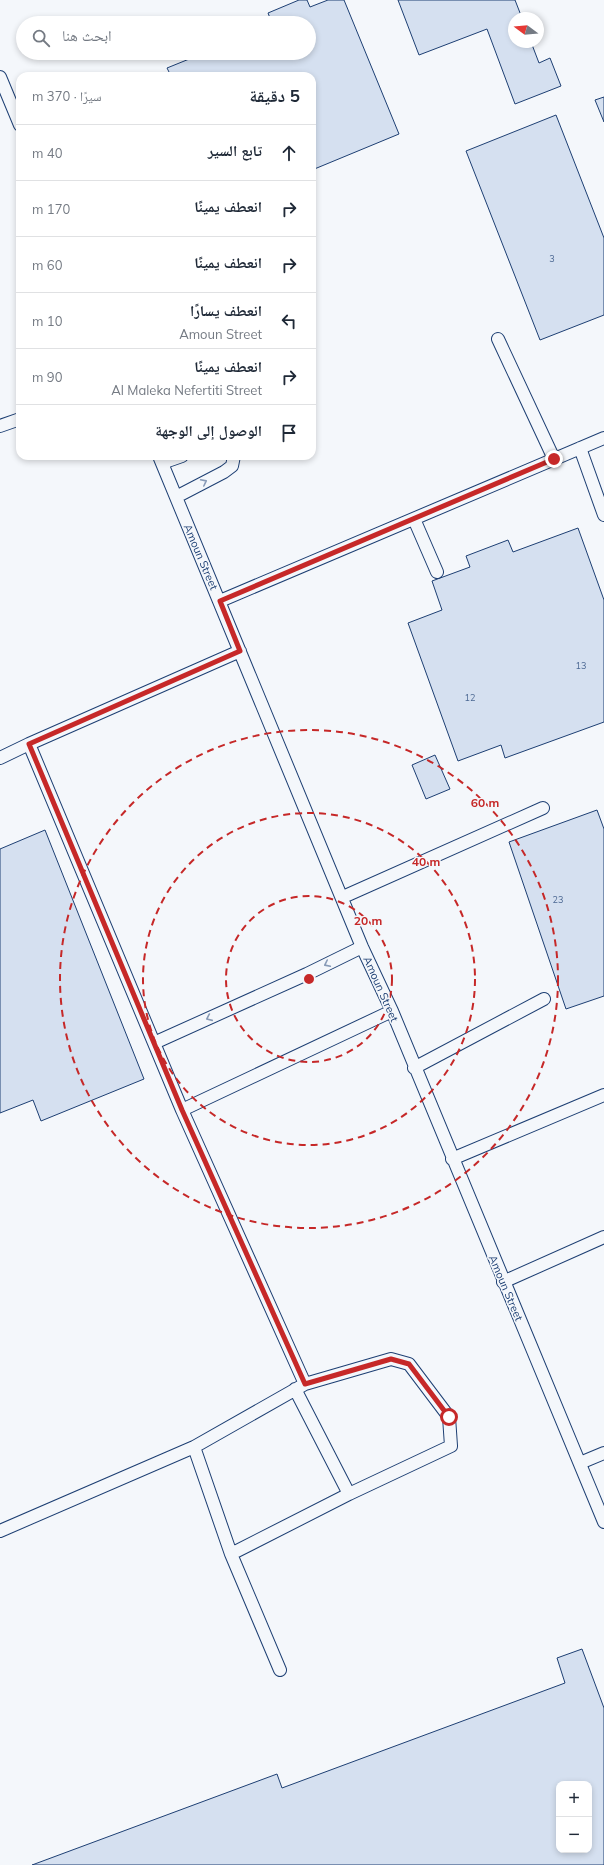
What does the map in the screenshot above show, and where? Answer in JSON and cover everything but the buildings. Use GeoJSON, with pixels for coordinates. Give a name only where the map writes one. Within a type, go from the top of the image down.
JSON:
{"type":"FeatureCollection","features":[{"type":"Feature","properties":{"kind":"lane"},"geometry":{"type":"LineString","coordinates":[[2,85],[16,116]]}},
{"type":"Feature","properties":{"kind":"lane"},"geometry":{"type":"LineString","coordinates":[[498,339],[554,459]]}},
{"type":"Feature","properties":{"kind":"lane"},"geometry":{"type":"LineString","coordinates":[[0,426],[16,420]]}},
{"type":"Feature","properties":{"kind":"lane"},"geometry":{"type":"LineString","coordinates":[[220,601],[604,438]]}},
{"type":"Feature","properties":{"kind":"lane"},"geometry":{"type":"LineString","coordinates":[[580,448],[604,515]]}},
{"type":"Feature","properties":{"kind":"lane","name":"Amoun Street"},"geometry":{"type":"LineString","coordinates":[[161,460],[343,897],[362,947],[392,1011],[414,1068],[604,1522]]}},
{"type":"Feature","properties":{"kind":"lane"},"geometry":{"type":"LineString","coordinates":[[176,497],[224,472],[232,466],[233,460]]}},
{"type":"Feature","properties":{"kind":"lane"},"geometry":{"type":"LineString","coordinates":[[414,519],[437,572]]}},
{"type":"Feature","properties":{"kind":"lane"},"geometry":{"type":"LineString","coordinates":[[0,758],[240,651]]}},
{"type":"Feature","properties":{"kind":"lane"},"geometry":{"type":"LineString","coordinates":[[29,744],[300,1387],[349,1494]]}},
{"type":"Feature","properties":{"kind":"lane"},"geometry":{"type":"LineString","coordinates":[[343,897],[543,808]]}},
{"type":"Feature","properties":{"kind":"lane"},"geometry":{"type":"LineString","coordinates":[[154,1043],[307,974],[362,947]]}},
{"type":"Feature","properties":{"kind":"lane"},"geometry":{"type":"LineString","coordinates":[[414,1068],[544,999]]}},
{"type":"Feature","properties":{"kind":"lane"},"geometry":{"type":"LineString","coordinates":[[182,1110],[392,1011]]}},
{"type":"Feature","properties":{"kind":"lane"},"geometry":{"type":"LineString","coordinates":[[452,1159],[604,1095]]}},
{"type":"Feature","properties":{"kind":"lane"},"geometry":{"type":"LineString","coordinates":[[503,1282],[604,1238]]}},
{"type":"Feature","properties":{"kind":"lane"},"geometry":{"type":"LineString","coordinates":[[0,1531],[194,1447],[300,1387],[391,1359],[409,1364],[449,1417],[452,1446],[349,1494],[231,1554]]}},
{"type":"Feature","properties":{"kind":"lane"},"geometry":{"type":"LineString","coordinates":[[194,1447],[231,1554],[280,1670]]}},
{"type":"Feature","properties":{"kind":"lane"},"geometry":{"type":"LineString","coordinates":[[580,1463],[604,1453]]}},
{"type":"Feature","properties":{"kind":"route"},"geometry":{"type":"LineString","coordinates":[[449,1417],[409,1364],[391,1359],[305,1384],[182,1110],[29,744],[240,651],[220,601],[554,459]]}}]}
